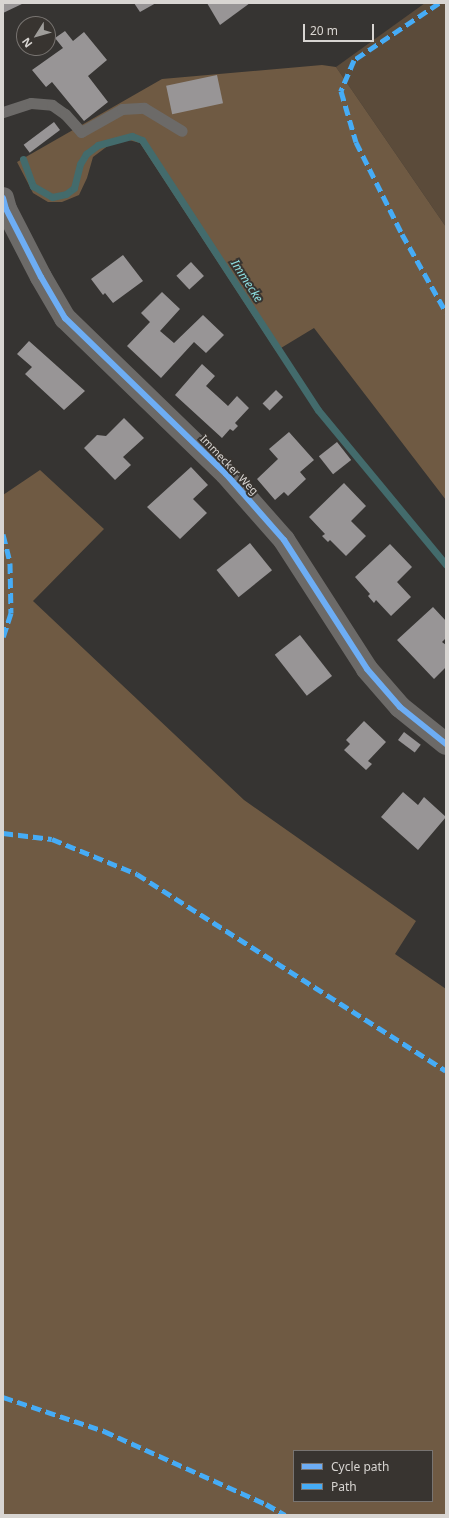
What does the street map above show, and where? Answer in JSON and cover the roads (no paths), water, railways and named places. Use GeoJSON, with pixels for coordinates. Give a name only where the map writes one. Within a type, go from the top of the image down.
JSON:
{"type":"FeatureCollection","features":[{"type":"Feature","properties":{"kind":"street","name":"Immecker Weg"},"geometry":{"type":"LineString","coordinates":[[3,198],[6,209],[41,277],[65,318],[226,474],[284,540],[367,669],[400,707],[446,744]]}},
{"type":"Feature","properties":{"kind":"lane"},"geometry":{"type":"LineString","coordinates":[[3,112],[31,103],[52,105],[65,114],[81,132],[122,109],[144,108],[182,131]]}},
{"type":"Feature","properties":{"kind":"waterway","name":"Immecke"},"geometry":{"type":"LineString","coordinates":[[23,159],[33,186],[52,197],[66,194],[74,188],[80,164],[86,154],[98,145],[132,136],[142,140],[318,410],[446,565]]}}]}
